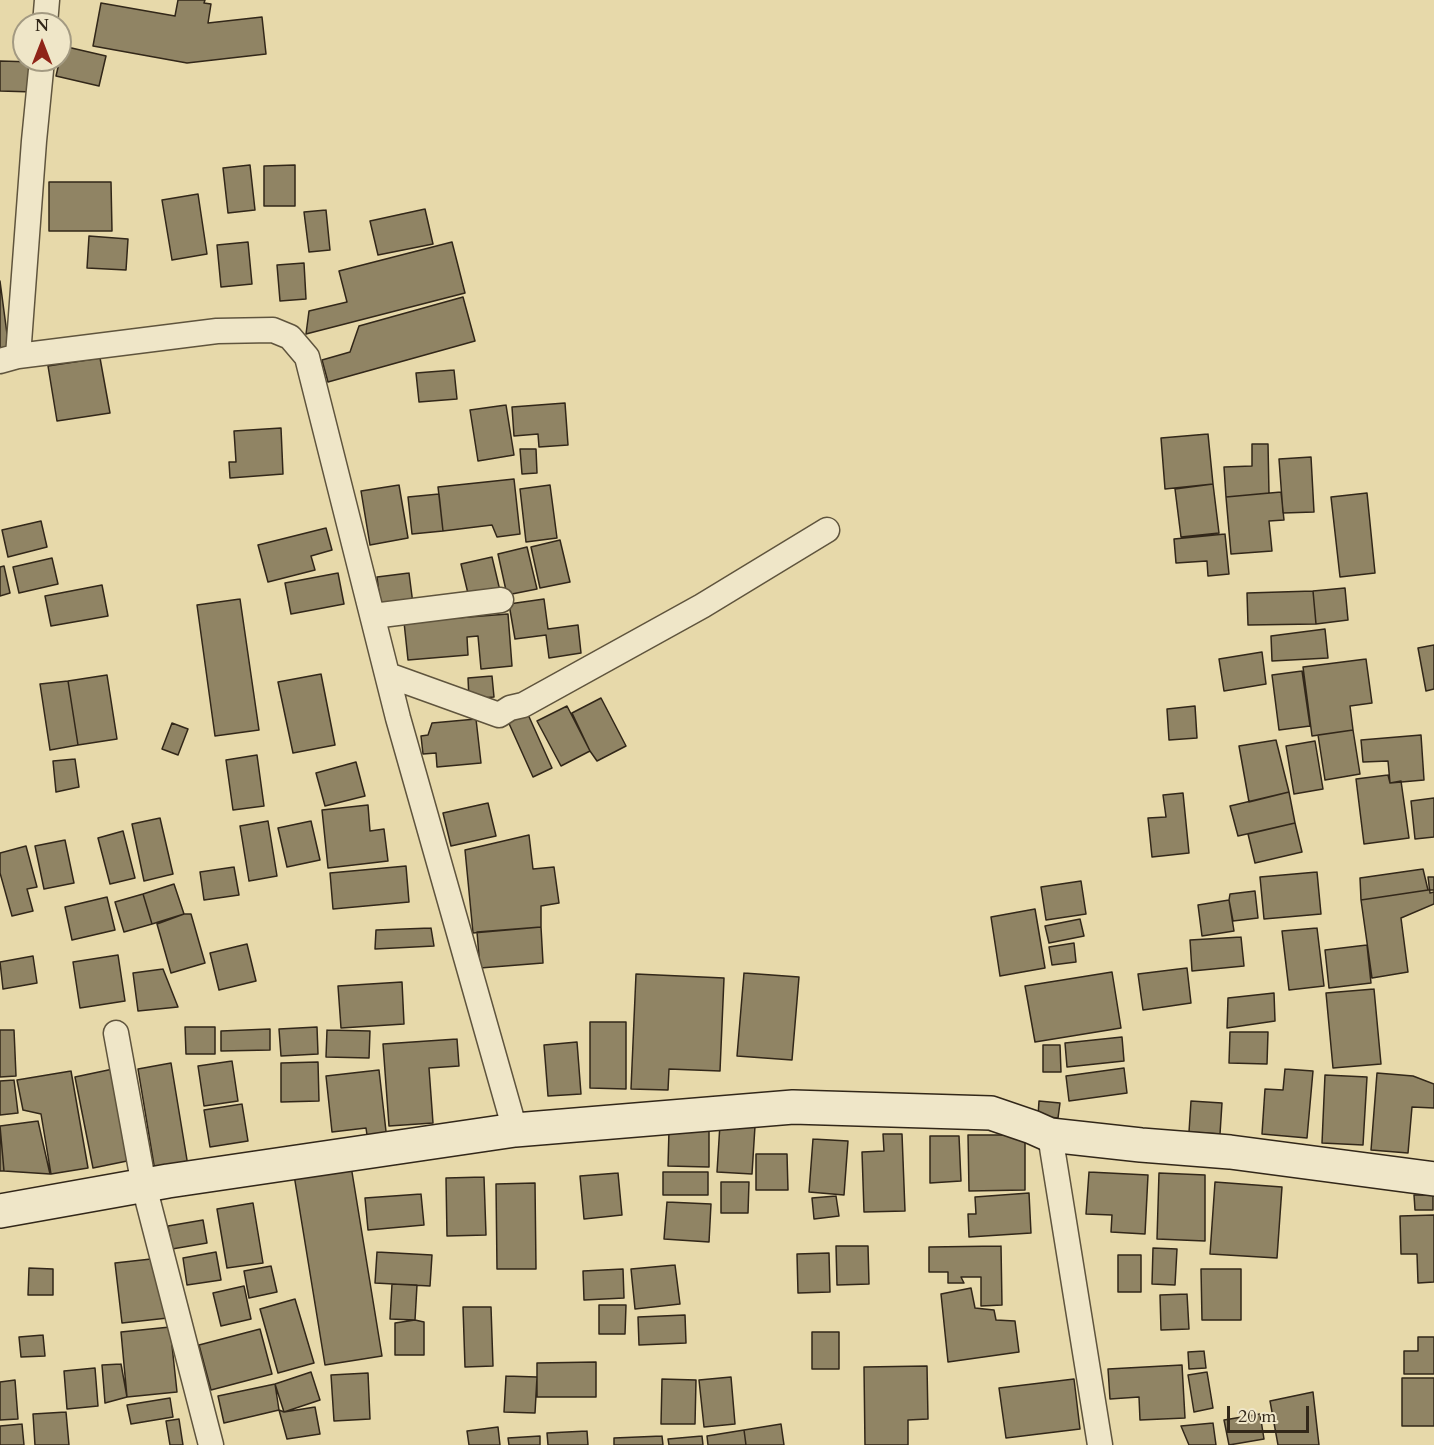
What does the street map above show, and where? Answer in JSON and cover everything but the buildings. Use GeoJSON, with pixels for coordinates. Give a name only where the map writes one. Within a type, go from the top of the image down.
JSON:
{"type":"FeatureCollection","features":[{"type":"Feature","properties":{"kind":"street"},"geometry":{"type":"LineString","coordinates":[[41,72],[9,358],[217,331],[273,330],[290,337],[307,357],[398,718],[515,1130]]}},
{"type":"Feature","properties":{"kind":"street"},"geometry":{"type":"LineString","coordinates":[[388,675],[499,715],[510,708],[523,705],[702,606],[827,530]]}},
{"type":"Feature","properties":{"kind":"street"},"geometry":{"type":"LineString","coordinates":[[373,616],[501,600]]}},
{"type":"Feature","properties":{"kind":"street"},"geometry":{"type":"LineString","coordinates":[[116,1034],[144,1186],[211,1445]]}},
{"type":"Feature","properties":{"kind":"street"},"geometry":{"type":"LineString","coordinates":[[0,1211],[180,1179],[515,1130],[793,1107],[991,1113],[1050,1135],[1230,1152],[1434,1179]]}},
{"type":"Feature","properties":{"kind":"street"},"geometry":{"type":"LineString","coordinates":[[1050,1135],[1100,1445]]}}]}
